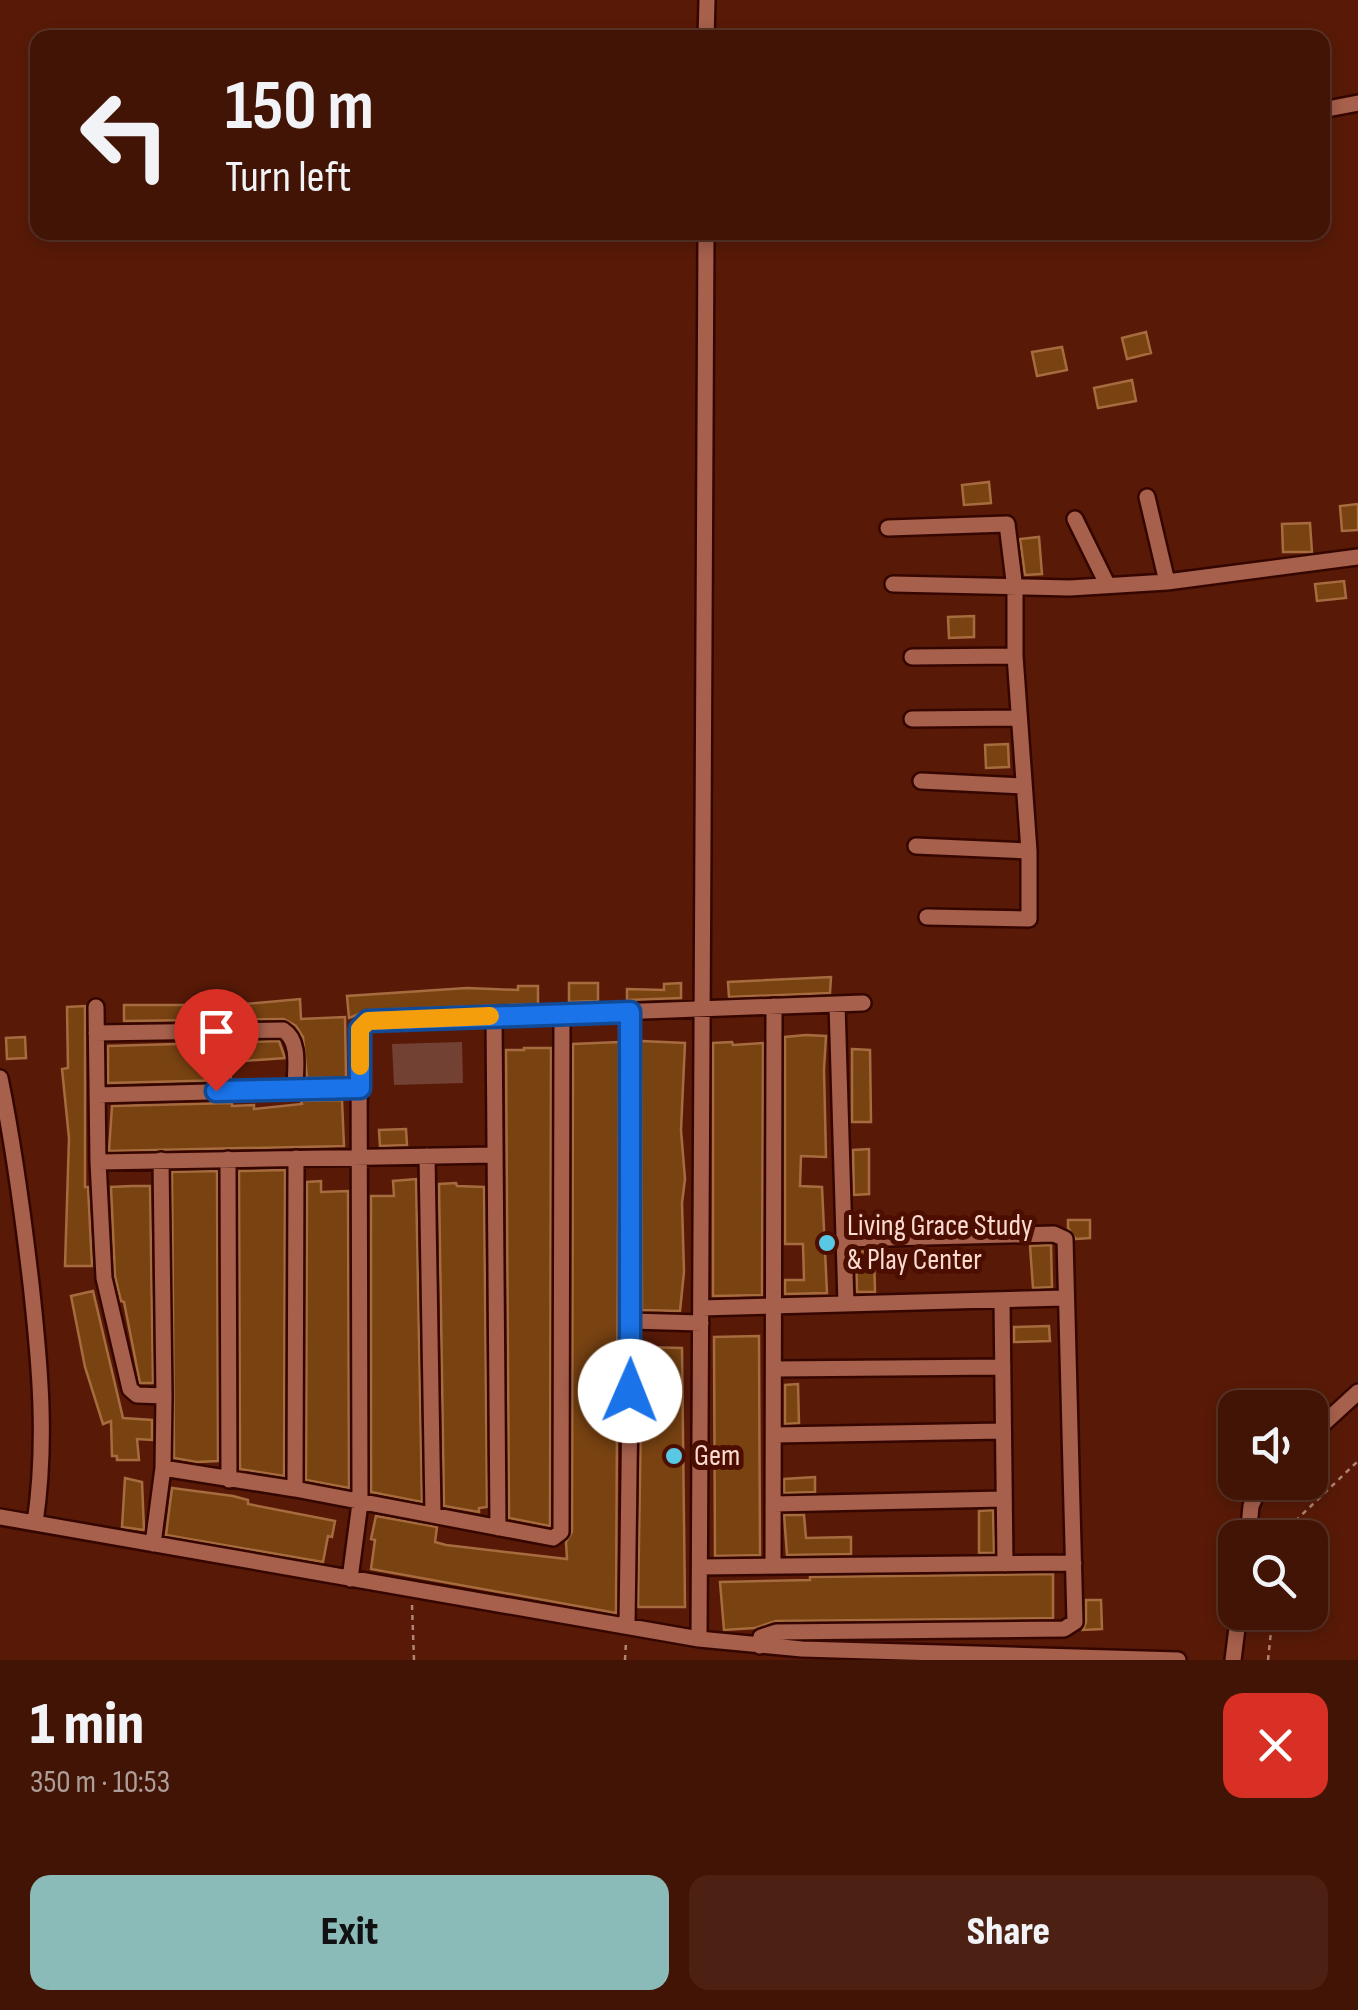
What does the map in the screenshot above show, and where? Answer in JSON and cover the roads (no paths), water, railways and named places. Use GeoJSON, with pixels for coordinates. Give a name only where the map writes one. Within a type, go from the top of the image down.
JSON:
{"type":"FeatureCollection","features":[{"type":"Feature","properties":{"kind":"street"},"geometry":{"type":"LineString","coordinates":[[706,0],[706,30]]}},
{"type":"Feature","properties":{"kind":"street"},"geometry":{"type":"LineString","coordinates":[[1330,108],[1358,103]]}},
{"type":"Feature","properties":{"kind":"street"},"geometry":{"type":"LineString","coordinates":[[699,1638],[706,240]]}},
{"type":"Feature","properties":{"kind":"street"},"geometry":{"type":"LineString","coordinates":[[1147,497],[1168,582]]}},
{"type":"Feature","properties":{"kind":"street"},"geometry":{"type":"LineString","coordinates":[[1075,519],[1107,584]]}},
{"type":"Feature","properties":{"kind":"street"},"geometry":{"type":"LineString","coordinates":[[888,528],[1006,524],[1015,589],[1029,919],[927,916]]}},
{"type":"Feature","properties":{"kind":"street"},"geometry":{"type":"LineString","coordinates":[[893,584],[1015,589],[1168,582],[1358,557]]}},
{"type":"Feature","properties":{"kind":"street"},"geometry":{"type":"LineString","coordinates":[[912,658],[1015,656]]}},
{"type":"Feature","properties":{"kind":"street"},"geometry":{"type":"LineString","coordinates":[[912,720],[1019,718]]}},
{"type":"Feature","properties":{"kind":"street"},"geometry":{"type":"LineString","coordinates":[[922,781],[1024,786]]}},
{"type":"Feature","properties":{"kind":"street"},"geometry":{"type":"LineString","coordinates":[[916,846],[1028,851]]}},
{"type":"Feature","properties":{"kind":"street"},"geometry":{"type":"LineString","coordinates":[[350,1579],[360,1502],[360,1029],[368,1021],[863,1003]]}},
{"type":"Feature","properties":{"kind":"street"},"geometry":{"type":"LineString","coordinates":[[838,1004],[846,1304]]}},
{"type":"Feature","properties":{"kind":"street"},"geometry":{"type":"LineString","coordinates":[[773,1566],[774,1006]]}},
{"type":"Feature","properties":{"kind":"street"},"geometry":{"type":"LineString","coordinates":[[96,1007],[104,1278],[130,1389],[137,1395],[164,1396]]}},
{"type":"Feature","properties":{"kind":"street"},"geometry":{"type":"LineString","coordinates":[[627,1626],[630,1012]]}},
{"type":"Feature","properties":{"kind":"street"},"geometry":{"type":"LineString","coordinates":[[162,1468],[553,1538],[561,1532],[562,1014]]}},
{"type":"Feature","properties":{"kind":"street"},"geometry":{"type":"LineString","coordinates":[[494,1016],[498,1528]]}},
{"type":"Feature","properties":{"kind":"street"},"geometry":{"type":"LineString","coordinates":[[96,1033],[284,1030],[295,1041],[295,1088]]}},
{"type":"Feature","properties":{"kind":"street"},"geometry":{"type":"LineString","coordinates":[[0,1078],[5,1132],[28,1262],[43,1419],[35,1523]]}},
{"type":"Feature","properties":{"kind":"street"},"geometry":{"type":"LineString","coordinates":[[97,1095],[360,1088]]}},
{"type":"Feature","properties":{"kind":"street"},"geometry":{"type":"LineString","coordinates":[[98,1162],[493,1155]]}},
{"type":"Feature","properties":{"kind":"street"},"geometry":{"type":"LineString","coordinates":[[427,1156],[433,1514]]}},
{"type":"Feature","properties":{"kind":"street"},"geometry":{"type":"LineString","coordinates":[[295,1489],[296,1158]]}},
{"type":"Feature","properties":{"kind":"street"},"geometry":{"type":"LineString","coordinates":[[153,1544],[162,1468],[164,1396],[161,1160]]}},
{"type":"Feature","properties":{"kind":"street"},"geometry":{"type":"LineString","coordinates":[[228,1160],[228,1480]]}},
{"type":"Feature","properties":{"kind":"street"},"geometry":{"type":"LineString","coordinates":[[760,1646],[761,1637],[776,1632],[1068,1628],[1075,1616],[1066,1243],[1059,1235],[846,1239]]}},
{"type":"Feature","properties":{"kind":"street"},"geometry":{"type":"LineString","coordinates":[[631,1321],[774,1306],[1065,1298]]}},
{"type":"Feature","properties":{"kind":"street"},"geometry":{"type":"LineString","coordinates":[[1002,1300],[1004,1564]]}},
{"type":"Feature","properties":{"kind":"street"},"geometry":{"type":"LineString","coordinates":[[775,1369],[1003,1367]]}},
{"type":"Feature","properties":{"kind":"street"},"geometry":{"type":"LineString","coordinates":[[1328,1420],[1358,1392]]}},
{"type":"Feature","properties":{"kind":"street"},"geometry":{"type":"LineString","coordinates":[[775,1435],[1004,1432]]}},
{"type":"Feature","properties":{"kind":"street"},"geometry":{"type":"LineString","coordinates":[[774,1504],[1004,1499]]}},
{"type":"Feature","properties":{"kind":"street"},"geometry":{"type":"LineString","coordinates":[[0,1516],[350,1579],[760,1646],[1178,1660]]}},
{"type":"Feature","properties":{"kind":"street"},"geometry":{"type":"LineString","coordinates":[[700,1567],[1074,1563]]}},
{"type":"Feature","properties":{"kind":"street"},"geometry":{"type":"LineString","coordinates":[[1233,1660],[1237,1630]]}},
{"type":"Feature","properties":{"kind":"place","name":"Living Grace Study & Play Center"},"geometry":{"type":"Point","coordinates":[827,1243]}},
{"type":"Feature","properties":{"kind":"place","name":"Gem"},"geometry":{"type":"Point","coordinates":[674,1456]}}]}
